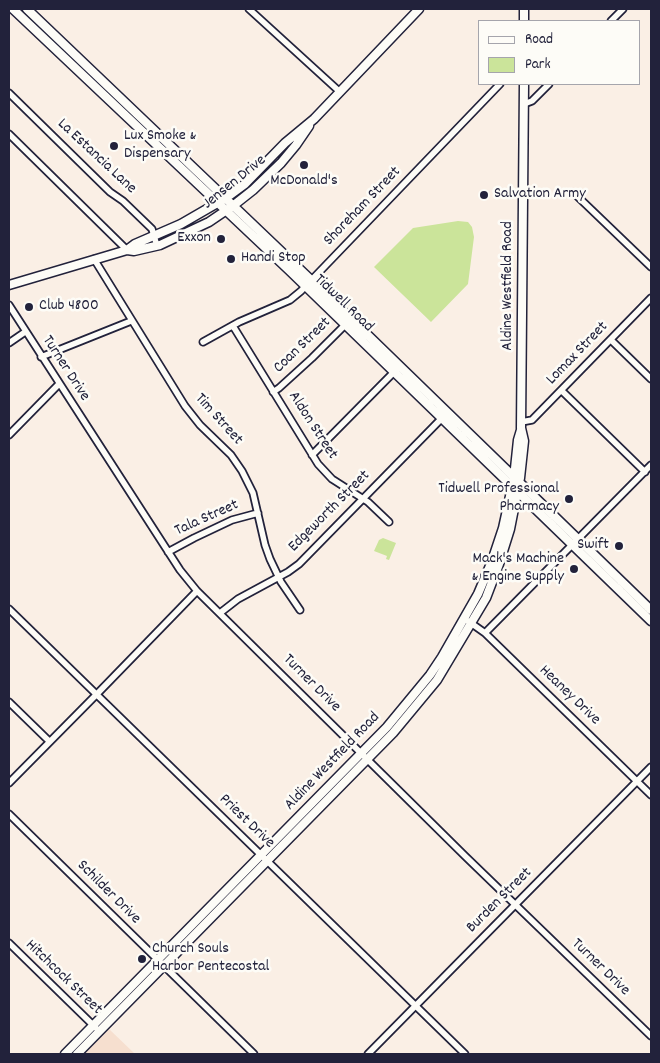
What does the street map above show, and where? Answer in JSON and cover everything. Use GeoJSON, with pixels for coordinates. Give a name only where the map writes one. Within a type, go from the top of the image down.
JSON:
{"type":"FeatureCollection","features":[{"type":"Feature","properties":{"kind":"main road","name":"Tidwell Road"},"geometry":{"type":"LineString","coordinates":[[14,9],[72,64],[116,100],[155,136],[183,163],[226,210],[306,287],[348,322],[514,488],[624,583],[651,610]]}},
{"type":"Feature","properties":{"kind":"main road","name":"Tidwell Road"},"geometry":{"type":"LineString","coordinates":[[27,9],[78,58],[116,100]]}},
{"type":"Feature","properties":{"kind":"main road","name":"Jensen Drive"},"geometry":{"type":"LineString","coordinates":[[9,285],[127,250],[135,244],[181,224],[219,203],[245,184],[285,143],[314,119],[418,9]]}},
{"type":"Feature","properties":{"kind":"main road"},"geometry":{"type":"LineString","coordinates":[[29,24],[35,17]]}},
{"type":"Feature","properties":{"kind":"main road"},"geometry":{"type":"LineString","coordinates":[[72,64],[78,58]]}},
{"type":"Feature","properties":{"kind":"main road","name":"Aldine Westfield Road"},"geometry":{"type":"LineString","coordinates":[[65,1054],[96,1029],[364,756],[393,733],[429,692],[450,662],[468,621],[486,598],[517,479],[518,440],[521,425],[524,85]]}},
{"type":"Feature","properties":{"kind":"main road","name":"Jensen Drive"},"geometry":{"type":"LineString","coordinates":[[127,250],[134,251],[157,246],[209,222],[234,206],[281,163],[314,119]]}},
{"type":"Feature","properties":{"kind":"main road","name":"Tidwell Road"},"geometry":{"type":"LineString","coordinates":[[183,163],[226,198],[312,280],[348,322]]}},
{"type":"Feature","properties":{"kind":"main road","name":"Tidwell Road"},"geometry":{"type":"LineString","coordinates":[[444,416],[517,479],[617,588],[651,621]]}},
{"type":"Feature","properties":{"kind":"main road"},"geometry":{"type":"LineString","coordinates":[[617,588],[624,583]]}},
{"type":"Feature","properties":{"kind":"main road","name":"Aldine Westfield Road"},"geometry":{"type":"LineString","coordinates":[[77,1054],[96,1029]]}},
{"type":"Feature","properties":{"kind":"street"},"geometry":{"type":"LineString","coordinates":[[250,9],[340,92]]}},
{"type":"Feature","properties":{"kind":"street"},"geometry":{"type":"LineString","coordinates":[[612,20],[623,9]]}},
{"type":"Feature","properties":{"kind":"street","name":"Shoreham Street"},"geometry":{"type":"LineString","coordinates":[[203,342],[290,300],[306,287],[499,85]]}},
{"type":"Feature","properties":{"kind":"street"},"geometry":{"type":"LineString","coordinates":[[524,104],[532,101],[548,85]]}},
{"type":"Feature","properties":{"kind":"street","name":"La Estancia Lane"},"geometry":{"type":"LineString","coordinates":[[9,92],[110,192],[123,201],[152,228],[157,246]]}},
{"type":"Feature","properties":{"kind":"street"},"geometry":{"type":"LineString","coordinates":[[9,134],[127,250]]}},
{"type":"Feature","properties":{"kind":"street"},"geometry":{"type":"LineString","coordinates":[[575,194],[651,267]]}},
{"type":"Feature","properties":{"kind":"street","name":"Tim Street"},"geometry":{"type":"LineString","coordinates":[[94,259],[190,413],[204,430],[231,455],[242,471],[253,493],[265,545],[278,577],[300,610]]}},
{"type":"Feature","properties":{"kind":"street","name":"Lomax Street"},"geometry":{"type":"LineString","coordinates":[[521,425],[532,420],[562,391],[651,298]]}},
{"type":"Feature","properties":{"kind":"street","name":"Turner Drive"},"geometry":{"type":"LineString","coordinates":[[9,305],[168,552],[196,591],[651,1036]]}},
{"type":"Feature","properties":{"kind":"street"},"geometry":{"type":"LineString","coordinates":[[41,357],[131,321]]}},
{"type":"Feature","properties":{"kind":"street","name":"Coan Street"},"geometry":{"type":"LineString","coordinates":[[273,392],[299,370],[348,322]]}},
{"type":"Feature","properties":{"kind":"street","name":"Aldon Street"},"geometry":{"type":"LineString","coordinates":[[233,326],[312,455],[332,479],[363,498],[389,522]]}},
{"type":"Feature","properties":{"kind":"street"},"geometry":{"type":"LineString","coordinates":[[9,343],[25,332]]}},
{"type":"Feature","properties":{"kind":"street"},"geometry":{"type":"LineString","coordinates":[[611,340],[651,379]]}},
{"type":"Feature","properties":{"kind":"street"},"geometry":{"type":"LineString","coordinates":[[312,455],[397,370]]}},
{"type":"Feature","properties":{"kind":"street"},"geometry":{"type":"LineString","coordinates":[[9,436],[59,384]]}},
{"type":"Feature","properties":{"kind":"street"},"geometry":{"type":"LineString","coordinates":[[562,391],[645,472]]}},
{"type":"Feature","properties":{"kind":"street","name":"Edgeworth Street"},"geometry":{"type":"LineString","coordinates":[[220,613],[238,599],[300,564],[444,416]]}},
{"type":"Feature","properties":{"kind":"street"},"geometry":{"type":"LineString","coordinates":[[485,633],[651,465]]}},
{"type":"Feature","properties":{"kind":"street","name":"Tala Street"},"geometry":{"type":"LineString","coordinates":[[168,552],[232,520],[258,514]]}},
{"type":"Feature","properties":{"kind":"street"},"geometry":{"type":"LineString","coordinates":[[9,783],[96,696],[196,591]]}},
{"type":"Feature","properties":{"kind":"street","name":"Priest Drive"},"geometry":{"type":"LineString","coordinates":[[9,609],[263,859],[465,1054]]}},
{"type":"Feature","properties":{"kind":"street","name":"Heaney Drive"},"geometry":{"type":"LineString","coordinates":[[468,621],[485,633],[651,795]]}},
{"type":"Feature","properties":{"kind":"street"},"geometry":{"type":"LineString","coordinates":[[9,702],[49,741]]}},
{"type":"Feature","properties":{"kind":"street","name":"Burden Street"},"geometry":{"type":"LineString","coordinates":[[368,1054],[651,767]]}},
{"type":"Feature","properties":{"kind":"street","name":"Schilder Drive"},"geometry":{"type":"LineString","coordinates":[[9,814],[254,1054]]}},
{"type":"Feature","properties":{"kind":"street","name":"Hitchcock Street"},"geometry":{"type":"LineString","coordinates":[[9,943],[96,1029]]}},
{"type":"Feature","properties":{"kind":"shaded area"},"geometry":{"type":"Polygon","coordinates":[[[109,1029],[135,1054],[84,1054],[109,1029]]]}},
{"type":"Feature","properties":{"kind":"green space"},"geometry":{"type":"Polygon","coordinates":[[[458,221],[468,222],[472,227],[474,237],[468,284],[431,322],[374,267],[413,228],[458,221]]]}},
{"type":"Feature","properties":{"kind":"green space"},"geometry":{"type":"Polygon","coordinates":[[[383,538],[396,543],[389,560],[386,559],[387,556],[374,551],[379,540],[383,538]]]}},
{"type":"Feature","properties":{"kind":"place","name":"Lux Smoke & Dispensary"},"geometry":{"type":"Point","coordinates":[114,146]}},
{"type":"Feature","properties":{"kind":"place","name":"McDonald's"},"geometry":{"type":"Point","coordinates":[304,165]}},
{"type":"Feature","properties":{"kind":"place","name":"Salvation Army"},"geometry":{"type":"Point","coordinates":[484,195]}},
{"type":"Feature","properties":{"kind":"place","name":"Exxon"},"geometry":{"type":"Point","coordinates":[221,239]}},
{"type":"Feature","properties":{"kind":"place","name":"Handi Stop"},"geometry":{"type":"Point","coordinates":[231,259]}},
{"type":"Feature","properties":{"kind":"place","name":"Club 4800"},"geometry":{"type":"Point","coordinates":[29,307]}},
{"type":"Feature","properties":{"kind":"place","name":"Tidwell Professional Pharmacy"},"geometry":{"type":"Point","coordinates":[569,499]}},
{"type":"Feature","properties":{"kind":"place","name":"Swift"},"geometry":{"type":"Point","coordinates":[619,546]}},
{"type":"Feature","properties":{"kind":"place","name":"Mack's Machine & Engine Supply"},"geometry":{"type":"Point","coordinates":[574,569]}},
{"type":"Feature","properties":{"kind":"place","name":"Church Souls Harbor Pentecostal"},"geometry":{"type":"Point","coordinates":[142,959]}}]}
